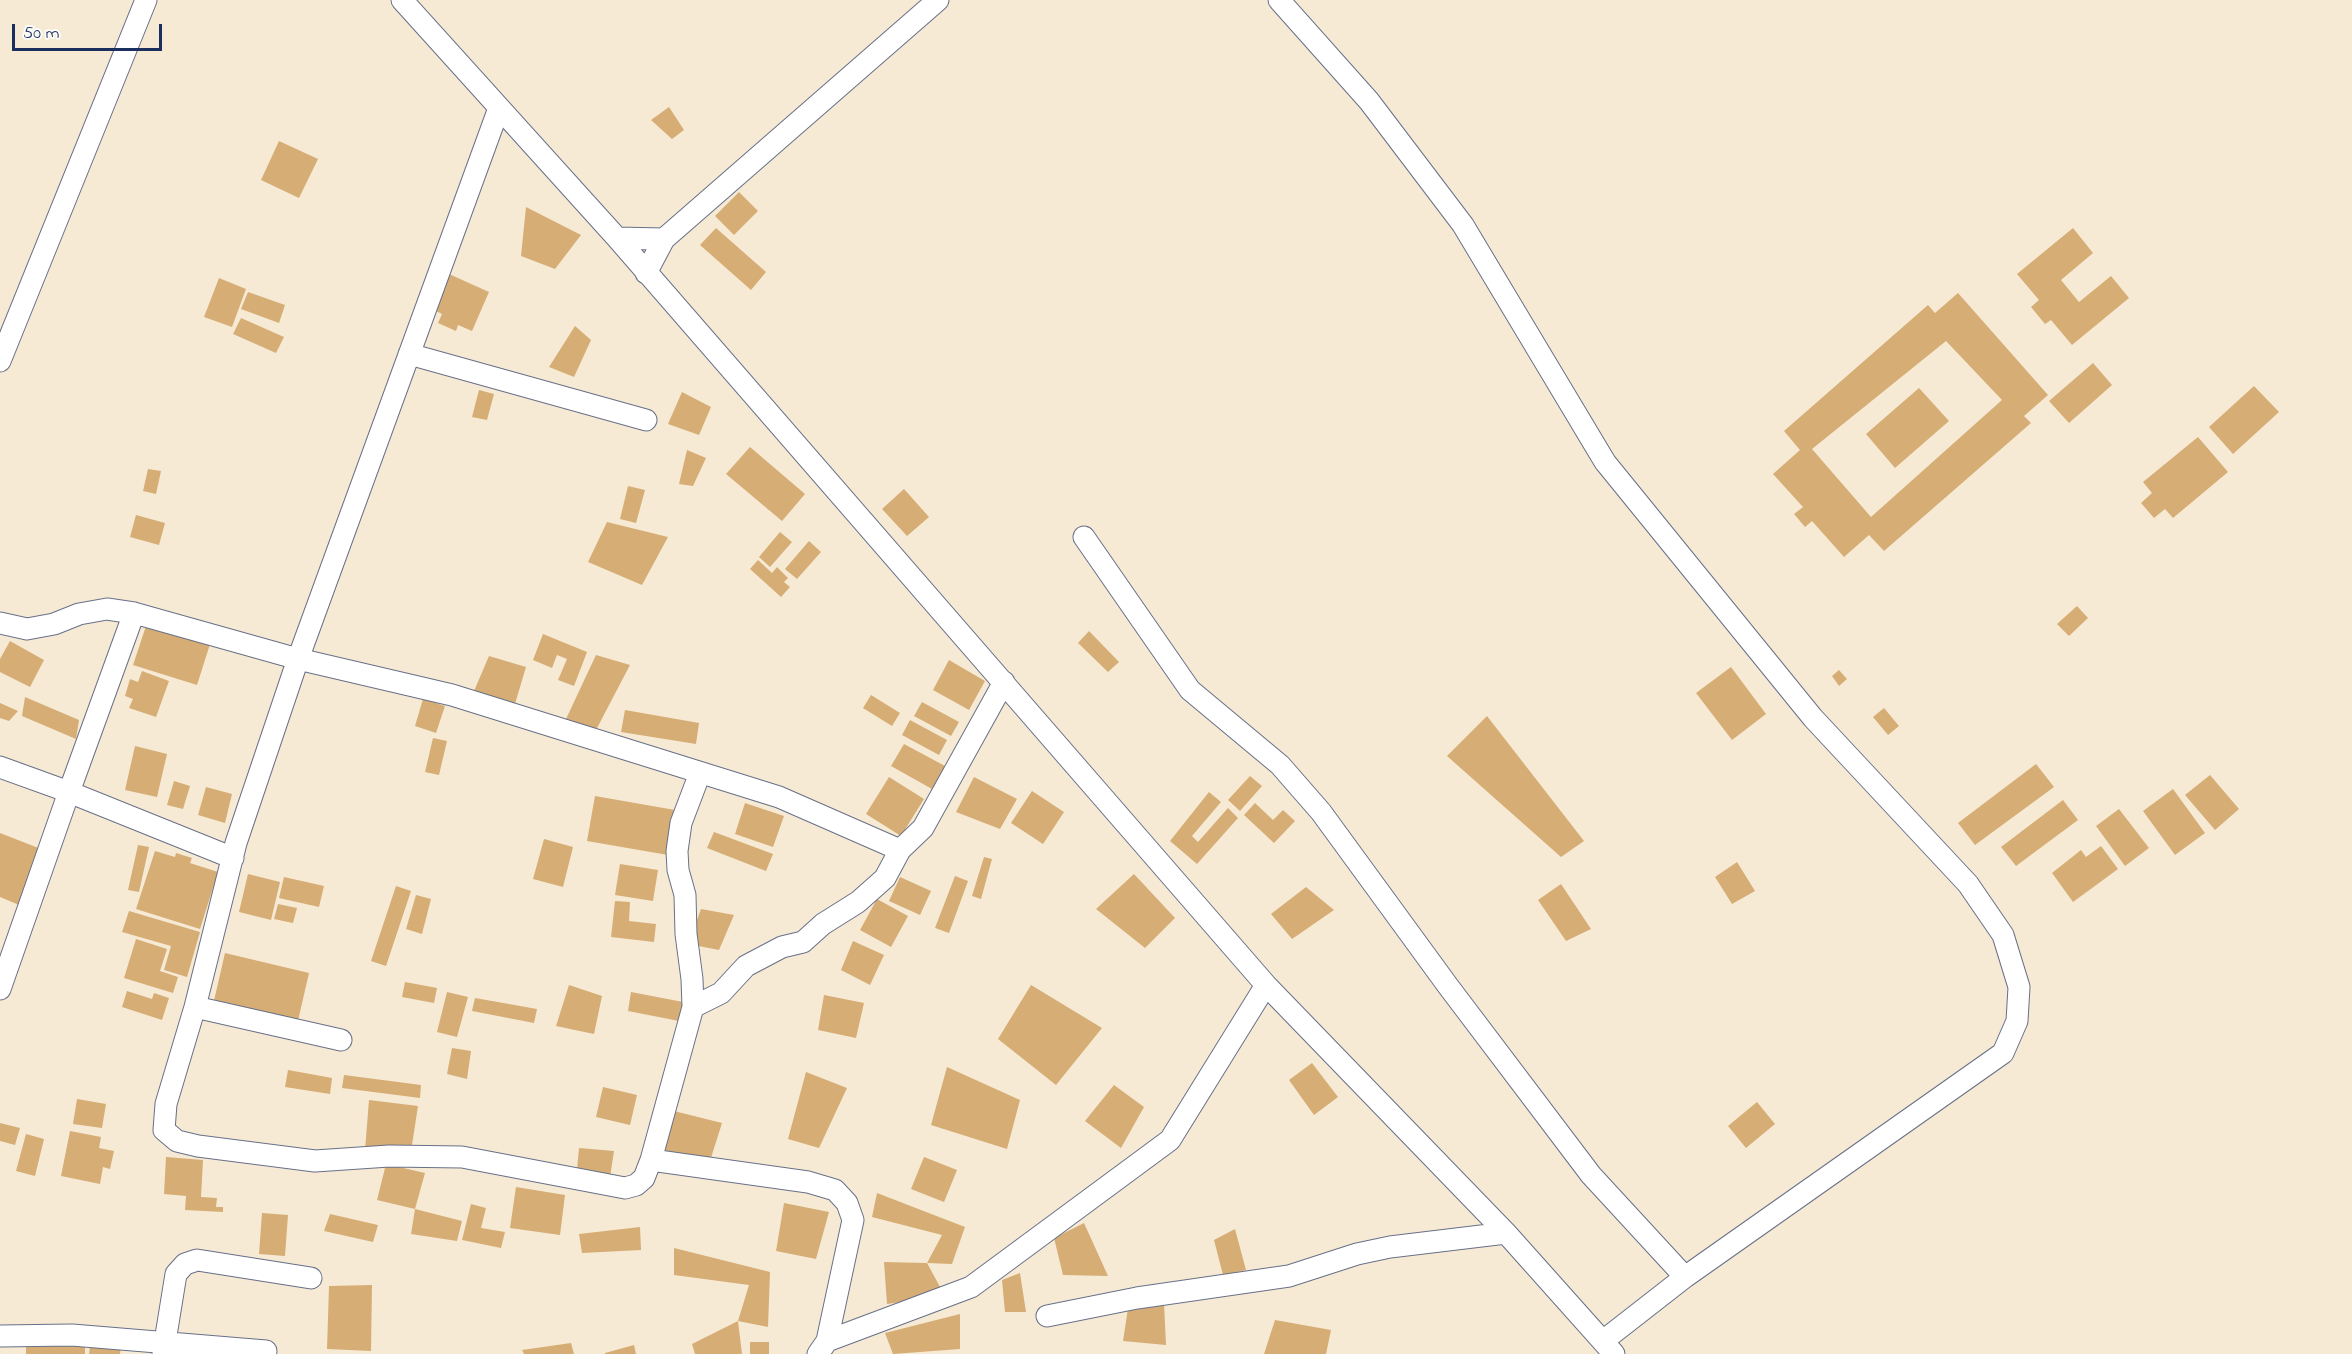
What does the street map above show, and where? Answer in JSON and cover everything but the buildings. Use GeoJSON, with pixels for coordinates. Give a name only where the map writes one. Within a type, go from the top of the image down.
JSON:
{"type":"FeatureCollection","features":[{"type":"Feature","properties":{"kind":"street"},"geometry":{"type":"LineString","coordinates":[[0,360],[146,0]]}},
{"type":"Feature","properties":{"kind":"street"},"geometry":{"type":"LineString","coordinates":[[402,0],[617,238],[1266,985],[1506,1233],[1608,1347],[1685,1277],[2003,1053],[2017,1021],[2019,987],[2003,935],[1968,884],[1813,718],[1605,462],[1463,225],[1369,101],[1279,0]]}},
{"type":"Feature","properties":{"kind":"street"},"geometry":{"type":"LineString","coordinates":[[646,273],[664,239],[938,0]]}},
{"type":"Feature","properties":{"kind":"street"},"geometry":{"type":"LineString","coordinates":[[499,108],[298,659],[232,858],[195,1007],[166,1104],[164,1131],[177,1141],[198,1146],[315,1161],[389,1156],[462,1157],[625,1188],[636,1185],[644,1178],[651,1160],[693,1007],[685,895],[678,870],[677,851],[681,823],[700,773]]}},
{"type":"Feature","properties":{"kind":"street"},"geometry":{"type":"LineString","coordinates":[[617,238],[664,239]]}},
{"type":"Feature","properties":{"kind":"street"},"geometry":{"type":"LineString","coordinates":[[410,354],[646,420]]}},
{"type":"Feature","properties":{"kind":"street"},"geometry":{"type":"LineString","coordinates":[[1084,537],[1190,690],[1280,765],[1321,812],[1448,986],[1591,1175],[1685,1277]]}},
{"type":"Feature","properties":{"kind":"street"},"geometry":{"type":"LineString","coordinates":[[0,623],[27,629],[54,624],[79,614],[107,609],[134,613],[298,659],[452,695],[778,797],[900,850]]}},
{"type":"Feature","properties":{"kind":"street"},"geometry":{"type":"LineString","coordinates":[[0,990],[134,613]]}},
{"type":"Feature","properties":{"kind":"street"},"geometry":{"type":"LineString","coordinates":[[693,1007],[721,993],[746,966],[782,947],[803,942],[823,924],[858,902],[885,878],[900,850],[923,828],[1004,682]]}},
{"type":"Feature","properties":{"kind":"street"},"geometry":{"type":"LineString","coordinates":[[0,767],[69,792],[232,858]]}},
{"type":"Feature","properties":{"kind":"street"},"geometry":{"type":"LineString","coordinates":[[822,1347],[971,1287],[1170,1140],[1266,985]]}},
{"type":"Feature","properties":{"kind":"street"},"geometry":{"type":"LineString","coordinates":[[195,1007],[340,1040]]}},
{"type":"Feature","properties":{"kind":"street"},"geometry":{"type":"LineString","coordinates":[[651,1160],[808,1182],[835,1190],[847,1203],[853,1220],[822,1347]]}},
{"type":"Feature","properties":{"kind":"street"},"geometry":{"type":"LineString","coordinates":[[1047,1316],[1137,1298],[1289,1276],[1390,1246],[1506,1233]]}},
{"type":"Feature","properties":{"kind":"street"},"geometry":{"type":"LineString","coordinates":[[164,1349],[176,1274],[185,1264],[197,1260],[311,1278]]}},
{"type":"Feature","properties":{"kind":"street"},"geometry":{"type":"LineString","coordinates":[[0,1336],[72,1335],[164,1349],[266,1352]]}}]}
